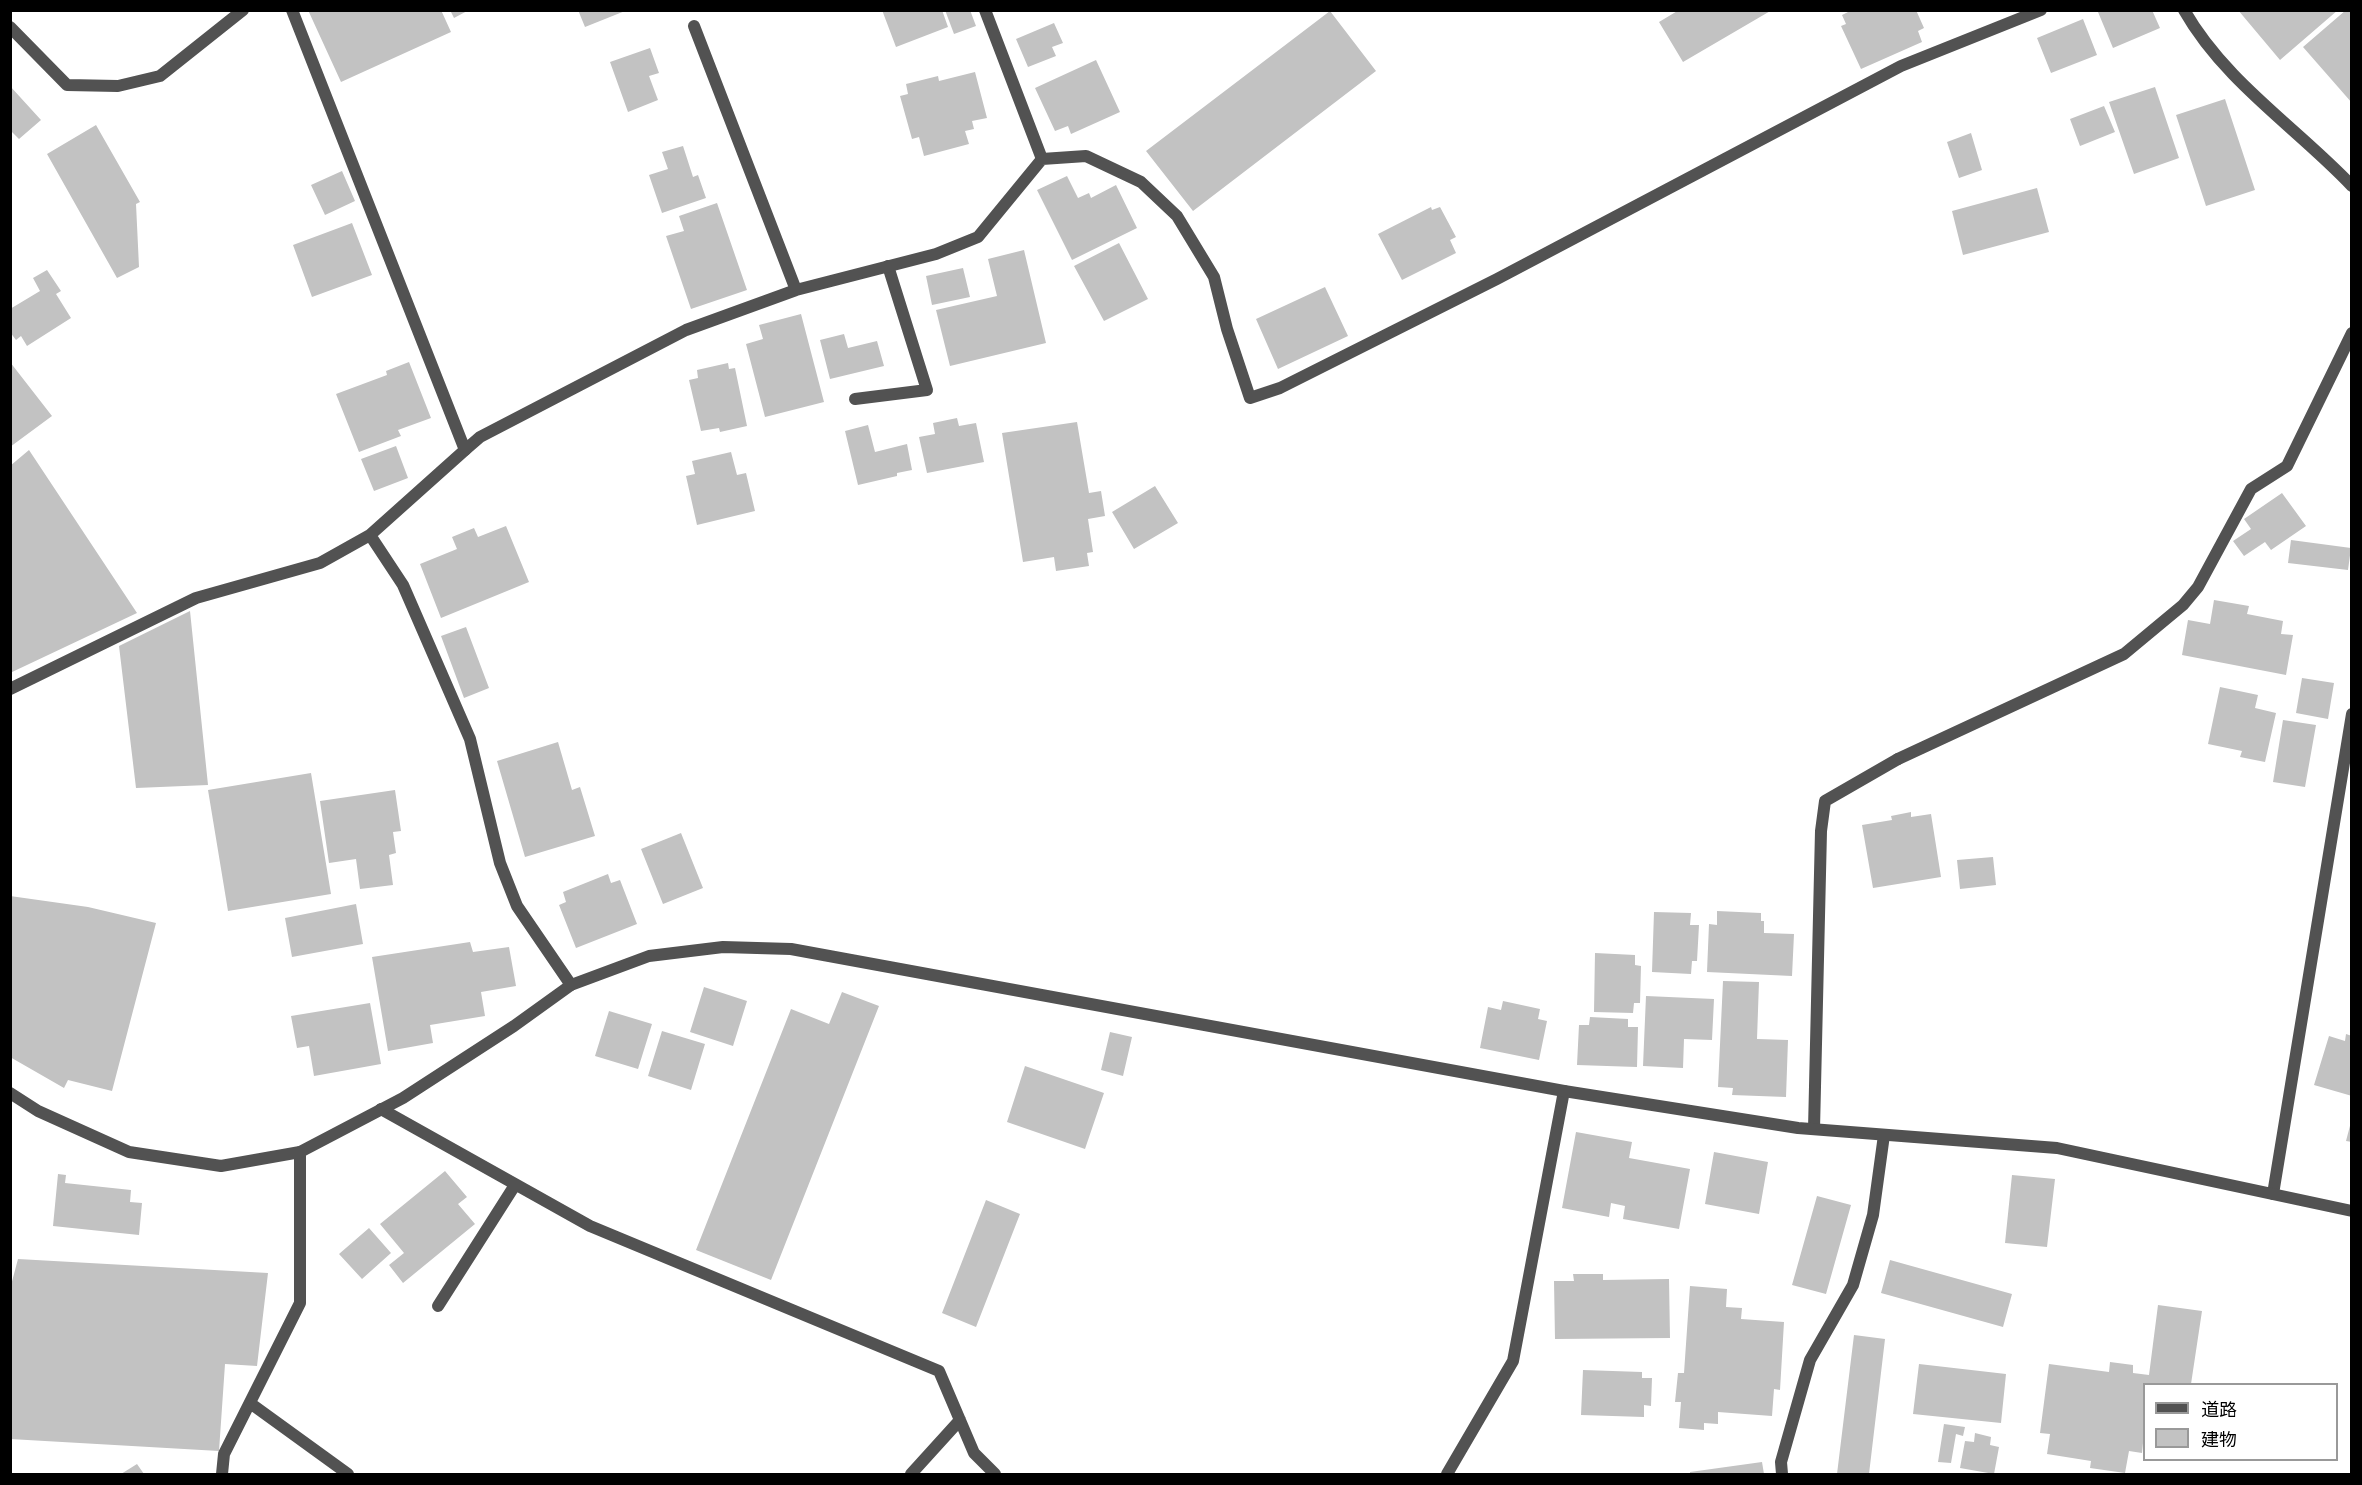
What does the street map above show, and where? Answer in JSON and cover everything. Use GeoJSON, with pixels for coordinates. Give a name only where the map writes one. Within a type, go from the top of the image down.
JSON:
{"type":"FeatureCollection","features":[{"type":"Feature","properties":{"kind":"street"},"geometry":{"type":"LineString","coordinates":[[10,27],[67,85],[118,86],[160,76],[243,10]]}},
{"type":"Feature","properties":{"kind":"street"},"geometry":{"type":"LineString","coordinates":[[292,10],[465,450]]}},
{"type":"Feature","properties":{"kind":"street"},"geometry":{"type":"LineString","coordinates":[[985,10],[1042,159]]}},
{"type":"Feature","properties":{"kind":"street"},"geometry":{"type":"LineString","coordinates":[[10,689],[196,598],[320,563],[370,535],[480,437],[686,330],[796,290],[936,254],[978,237],[1042,159],[1086,156],[1141,182],[1177,216],[1214,277],[1227,329],[1250,398],[1280,388],[1497,279],[1901,66],[2041,10]]}},
{"type":"Feature","properties":{"kind":"street"},"geometry":{"type":"LineString","coordinates":[[2184,10],[2195,30],[2231,74],[2330,163],[2352,186]]}},
{"type":"Feature","properties":{"kind":"street"},"geometry":{"type":"LineString","coordinates":[[694,26],[796,290]]}},
{"type":"Feature","properties":{"kind":"street"},"geometry":{"type":"LineString","coordinates":[[855,399],[927,390],[888,266]]}},
{"type":"Feature","properties":{"kind":"street"},"geometry":{"type":"LineString","coordinates":[[1814,1129],[1821,831],[1825,801],[1898,759],[2124,654],[2183,605],[2198,587],[2251,489],[2287,466],[2352,333]]}},
{"type":"Feature","properties":{"kind":"street"},"geometry":{"type":"LineString","coordinates":[[370,535],[403,585],[470,739],[500,863],[517,906],[571,985]]}},
{"type":"Feature","properties":{"kind":"street"},"geometry":{"type":"LineString","coordinates":[[2273,1194],[2352,714]]}},
{"type":"Feature","properties":{"kind":"street"},"geometry":{"type":"LineString","coordinates":[[10,1093],[38,1111],[129,1152],[221,1166],[300,1152],[403,1098],[514,1026],[571,985],[650,956],[723,947],[790,950],[1564,1090],[1814,1129],[2057,1148],[2352,1211]]}},
{"type":"Feature","properties":{"kind":"street"},"geometry":{"type":"LineString","coordinates":[[1447,1474],[1513,1360],[1564,1090]]}},
{"type":"Feature","properties":{"kind":"street"},"geometry":{"type":"LineString","coordinates":[[381,1109],[590,1226],[939,1371],[974,1452],[995,1474]]}},
{"type":"Feature","properties":{"kind":"street"},"geometry":{"type":"LineString","coordinates":[[1782,1474],[1781,1462],[1810,1360],[1853,1285],[1873,1215],[1884,1135]]}},
{"type":"Feature","properties":{"kind":"street"},"geometry":{"type":"LineString","coordinates":[[222,1474],[224,1454],[300,1303],[300,1152]]}},
{"type":"Feature","properties":{"kind":"street"},"geometry":{"type":"LineString","coordinates":[[438,1306],[515,1185]]}},
{"type":"Feature","properties":{"kind":"street"},"geometry":{"type":"LineString","coordinates":[[250,1403],[348,1474]]}},
{"type":"Feature","properties":{"kind":"street"},"geometry":{"type":"LineString","coordinates":[[911,1474],[960,1420]]}},
{"type":"Feature","properties":{"kind":"building"},"geometry":{"type":"Polygon","coordinates":[[[308,10],[441,10],[451,32],[341,82],[308,10]]]}},
{"type":"Feature","properties":{"kind":"building"},"geometry":{"type":"Polygon","coordinates":[[[450,10],[469,10],[454,18],[450,10]]]}},
{"type":"Feature","properties":{"kind":"building"},"geometry":{"type":"Polygon","coordinates":[[[578,10],[625,10],[625,11],[585,27],[578,10]]]}},
{"type":"Feature","properties":{"kind":"building"},"geometry":{"type":"Polygon","coordinates":[[[882,10],[942,10],[948,27],[896,47],[882,10]]]}},
{"type":"Feature","properties":{"kind":"building"},"geometry":{"type":"Polygon","coordinates":[[[945,10],[970,10],[976,26],[954,34],[945,10]]]}},
{"type":"Feature","properties":{"kind":"building"},"geometry":{"type":"Polygon","coordinates":[[[1679,10],[1772,10],[1683,62],[1659,22],[1679,10]]]}},
{"type":"Feature","properties":{"kind":"building"},"geometry":{"type":"Polygon","coordinates":[[[1852,10],[1916,10],[1924,28],[1918,31],[1922,42],[1861,69],[1841,26],[1846,24],[1842,15],[1852,10]]]}},
{"type":"Feature","properties":{"kind":"building"},"geometry":{"type":"Polygon","coordinates":[[[2103,10],[2152,10],[2160,28],[2113,48],[2098,12],[2103,10]]]}},
{"type":"Feature","properties":{"kind":"building"},"geometry":{"type":"Polygon","coordinates":[[[2238,10],[2338,10],[2280,60],[2238,10]]]}},
{"type":"Feature","properties":{"kind":"building"},"geometry":{"type":"Polygon","coordinates":[[[2346,10],[2352,10],[2352,103],[2303,47],[2346,10]]]}},
{"type":"Feature","properties":{"kind":"building"},"geometry":{"type":"Polygon","coordinates":[[[1330,11],[1376,71],[1193,211],[1146,151],[1330,11]]]}},
{"type":"Feature","properties":{"kind":"building"},"geometry":{"type":"Polygon","coordinates":[[[2083,19],[2097,55],[2051,73],[2037,38],[2083,19]]]}},
{"type":"Feature","properties":{"kind":"building"},"geometry":{"type":"Polygon","coordinates":[[[1054,23],[1063,43],[1052,47],[1056,56],[1028,67],[1016,39],[1054,23]]]}},
{"type":"Feature","properties":{"kind":"building"},"geometry":{"type":"Polygon","coordinates":[[[650,48],[659,73],[649,76],[658,100],[628,112],[610,62],[650,48]]]}},
{"type":"Feature","properties":{"kind":"building"},"geometry":{"type":"Polygon","coordinates":[[[1096,60],[1120,112],[1071,134],[1068,126],[1055,131],[1035,88],[1096,60]]]}},
{"type":"Feature","properties":{"kind":"building"},"geometry":{"type":"Polygon","coordinates":[[[975,72],[987,118],[972,121],[974,129],[965,131],[969,144],[924,156],[919,137],[912,139],[900,96],[908,94],[906,84],[938,76],[939,81],[975,72]]]}},
{"type":"Feature","properties":{"kind":"building"},"geometry":{"type":"Polygon","coordinates":[[[10,86],[41,120],[19,139],[10,130],[10,86]]]}},
{"type":"Feature","properties":{"kind":"building"},"geometry":{"type":"Polygon","coordinates":[[[2155,87],[2179,158],[2134,174],[2109,102],[2155,87]]]}},
{"type":"Feature","properties":{"kind":"building"},"geometry":{"type":"Polygon","coordinates":[[[2225,99],[2255,190],[2206,206],[2176,115],[2225,99]]]}},
{"type":"Feature","properties":{"kind":"building"},"geometry":{"type":"Polygon","coordinates":[[[2104,106],[2115,132],[2080,146],[2070,119],[2104,106]]]}},
{"type":"Feature","properties":{"kind":"building"},"geometry":{"type":"Polygon","coordinates":[[[96,125],[140,202],[136,204],[139,267],[117,278],[47,154],[96,125]]]}},
{"type":"Feature","properties":{"kind":"building"},"geometry":{"type":"Polygon","coordinates":[[[1971,133],[1982,170],[1959,178],[1947,142],[1971,133]]]}},
{"type":"Feature","properties":{"kind":"building"},"geometry":{"type":"Polygon","coordinates":[[[683,146],[693,177],[698,175],[706,198],[662,213],[649,175],[668,169],[662,152],[683,146]]]}},
{"type":"Feature","properties":{"kind":"building"},"geometry":{"type":"Polygon","coordinates":[[[342,171],[355,201],[325,215],[311,185],[342,171]]]}},
{"type":"Feature","properties":{"kind":"building"},"geometry":{"type":"Polygon","coordinates":[[[1067,176],[1078,198],[1089,193],[1091,198],[1116,185],[1137,228],[1072,260],[1037,190],[1067,176]]]}},
{"type":"Feature","properties":{"kind":"building"},"geometry":{"type":"Polygon","coordinates":[[[2037,188],[2049,232],[1963,255],[1952,211],[2037,188]]]}},
{"type":"Feature","properties":{"kind":"building"},"geometry":{"type":"Polygon","coordinates":[[[717,203],[747,290],[691,309],[666,236],[684,231],[679,216],[717,203]]]}},
{"type":"Feature","properties":{"kind":"building"},"geometry":{"type":"Polygon","coordinates":[[[1431,207],[1432,210],[1440,207],[1456,237],[1450,240],[1456,253],[1402,280],[1378,234],[1431,207]]]}},
{"type":"Feature","properties":{"kind":"building"},"geometry":{"type":"Polygon","coordinates":[[[352,223],[372,275],[312,297],[293,245],[352,223]]]}},
{"type":"Feature","properties":{"kind":"building"},"geometry":{"type":"Polygon","coordinates":[[[1119,243],[1148,299],[1104,321],[1074,266],[1119,243]]]}},
{"type":"Feature","properties":{"kind":"building"},"geometry":{"type":"Polygon","coordinates":[[[1024,250],[1046,343],[950,366],[936,310],[997,296],[988,259],[1024,250]]]}},
{"type":"Feature","properties":{"kind":"building"},"geometry":{"type":"Polygon","coordinates":[[[963,268],[970,297],[932,305],[926,276],[963,268]]]}},
{"type":"Feature","properties":{"kind":"building"},"geometry":{"type":"Polygon","coordinates":[[[47,270],[61,291],[56,294],[71,318],[27,346],[21,336],[16,340],[10,332],[10,309],[40,291],[33,278],[47,270]]]}},
{"type":"Feature","properties":{"kind":"building"},"geometry":{"type":"Polygon","coordinates":[[[1325,287],[1348,336],[1278,369],[1256,319],[1325,287]]]}},
{"type":"Feature","properties":{"kind":"building"},"geometry":{"type":"Polygon","coordinates":[[[801,314],[824,402],[765,417],[746,344],[763,339],[759,325],[801,314]]]}},
{"type":"Feature","properties":{"kind":"building"},"geometry":{"type":"Polygon","coordinates":[[[844,334],[848,348],[877,341],[884,366],[830,379],[820,340],[844,334]]]}},
{"type":"Feature","properties":{"kind":"building"},"geometry":{"type":"Polygon","coordinates":[[[10,362],[52,416],[10,447],[10,362]]]}},
{"type":"Feature","properties":{"kind":"building"},"geometry":{"type":"Polygon","coordinates":[[[409,362],[431,418],[398,430],[401,436],[359,452],[336,394],[387,375],[386,371],[409,362]]]}},
{"type":"Feature","properties":{"kind":"building"},"geometry":{"type":"Polygon","coordinates":[[[728,363],[729,369],[735,368],[747,426],[720,432],[719,428],[701,431],[689,380],[698,378],[697,370],[728,363]]]}},
{"type":"Feature","properties":{"kind":"building"},"geometry":{"type":"Polygon","coordinates":[[[957,418],[959,426],[976,423],[984,462],[927,473],[919,437],[935,434],[933,423],[957,418]]]}},
{"type":"Feature","properties":{"kind":"building"},"geometry":{"type":"Polygon","coordinates":[[[1077,422],[1089,493],[1101,491],[1105,516],[1088,519],[1093,552],[1087,553],[1089,566],[1056,571],[1054,557],[1023,562],[1002,433],[1077,422]]]}},
{"type":"Feature","properties":{"kind":"building"},"geometry":{"type":"Polygon","coordinates":[[[868,425],[875,452],[907,444],[912,470],[858,485],[845,431],[868,425]]]}},
{"type":"Feature","properties":{"kind":"building"},"geometry":{"type":"Polygon","coordinates":[[[396,446],[408,478],[374,491],[361,459],[396,446]]]}},
{"type":"Feature","properties":{"kind":"building"},"geometry":{"type":"Polygon","coordinates":[[[29,450],[137,613],[10,673],[10,466],[29,450]]]}},
{"type":"Feature","properties":{"kind":"building"},"geometry":{"type":"Polygon","coordinates":[[[731,452],[737,475],[746,473],[755,511],[697,525],[686,476],[695,474],[692,461],[731,452]]]}},
{"type":"Feature","properties":{"kind":"building"},"geometry":{"type":"Polygon","coordinates":[[[1155,486],[1178,523],[1134,549],[1112,512],[1155,486]]]}},
{"type":"Feature","properties":{"kind":"building"},"geometry":{"type":"Polygon","coordinates":[[[2282,493],[2306,526],[2271,550],[2265,542],[2244,556],[2233,541],[2251,529],[2244,519],[2282,493]]]}},
{"type":"Feature","properties":{"kind":"building"},"geometry":{"type":"Polygon","coordinates":[[[506,526],[529,582],[441,618],[420,564],[457,549],[452,537],[474,528],[478,537],[506,526]]]}},
{"type":"Feature","properties":{"kind":"building"},"geometry":{"type":"Polygon","coordinates":[[[2291,540],[2351,548],[2348,570],[2288,563],[2291,540]]]}},
{"type":"Feature","properties":{"kind":"building"},"geometry":{"type":"Polygon","coordinates":[[[2214,600],[2249,606],[2247,614],[2283,621],[2281,634],[2293,635],[2286,675],[2182,655],[2188,620],[2210,624],[2214,600]]]}},
{"type":"Feature","properties":{"kind":"building"},"geometry":{"type":"Polygon","coordinates":[[[190,611],[208,785],[136,788],[119,646],[190,611]]]}},
{"type":"Feature","properties":{"kind":"building"},"geometry":{"type":"Polygon","coordinates":[[[466,627],[489,688],[464,698],[441,636],[466,627]]]}},
{"type":"Feature","properties":{"kind":"building"},"geometry":{"type":"Polygon","coordinates":[[[2302,678],[2334,683],[2328,719],[2296,713],[2302,678]]]}},
{"type":"Feature","properties":{"kind":"building"},"geometry":{"type":"Polygon","coordinates":[[[2220,687],[2258,695],[2255,708],[2276,713],[2265,762],[2240,757],[2242,751],[2208,744],[2220,687]]]}},
{"type":"Feature","properties":{"kind":"building"},"geometry":{"type":"Polygon","coordinates":[[[2283,720],[2316,725],[2305,787],[2273,782],[2283,720]]]}},
{"type":"Feature","properties":{"kind":"building"},"geometry":{"type":"Polygon","coordinates":[[[558,742],[572,790],[580,787],[595,836],[525,857],[497,761],[558,742]]]}},
{"type":"Feature","properties":{"kind":"building"},"geometry":{"type":"Polygon","coordinates":[[[311,773],[331,894],[228,911],[208,790],[311,773]]]}},
{"type":"Feature","properties":{"kind":"building"},"geometry":{"type":"Polygon","coordinates":[[[395,790],[401,831],[393,832],[396,853],[389,855],[393,885],[360,889],[356,859],[329,863],[320,801],[395,790]]]}},
{"type":"Feature","properties":{"kind":"building"},"geometry":{"type":"Polygon","coordinates":[[[1911,812],[1911,817],[1931,814],[1941,877],[1873,888],[1862,825],[1892,820],[1891,816],[1911,812]]]}},
{"type":"Feature","properties":{"kind":"building"},"geometry":{"type":"Polygon","coordinates":[[[681,833],[703,888],[663,904],[641,849],[681,833]]]}},
{"type":"Feature","properties":{"kind":"building"},"geometry":{"type":"Polygon","coordinates":[[[1993,857],[1996,885],[1960,889],[1957,860],[1993,857]]]}},
{"type":"Feature","properties":{"kind":"building"},"geometry":{"type":"Polygon","coordinates":[[[608,874],[611,883],[620,880],[637,924],[576,948],[559,905],[566,902],[563,892],[608,874]]]}},
{"type":"Feature","properties":{"kind":"building"},"geometry":{"type":"Polygon","coordinates":[[[10,896],[88,907],[156,923],[112,1091],[68,1080],[64,1088],[10,1057],[10,896]]]}},
{"type":"Feature","properties":{"kind":"building"},"geometry":{"type":"Polygon","coordinates":[[[356,904],[363,944],[292,957],[285,918],[356,904]]]}},
{"type":"Feature","properties":{"kind":"building"},"geometry":{"type":"Polygon","coordinates":[[[1717,911],[1761,913],[1764,933],[1794,934],[1792,976],[1707,972],[1709,924],[1717,925],[1717,911]]]}},
{"type":"Feature","properties":{"kind":"building"},"geometry":{"type":"Polygon","coordinates":[[[1654,912],[1691,913],[1690,925],[1699,925],[1697,961],[1692,961],[1691,974],[1652,972],[1654,912]]]}},
{"type":"Feature","properties":{"kind":"building"},"geometry":{"type":"Polygon","coordinates":[[[470,942],[473,952],[509,947],[516,986],[481,992],[485,1016],[430,1025],[433,1043],[388,1051],[372,957],[470,942]]]}},
{"type":"Feature","properties":{"kind":"building"},"geometry":{"type":"Polygon","coordinates":[[[1595,953],[1635,955],[1635,965],[1641,966],[1640,1003],[1634,1003],[1633,1013],[1594,1012],[1595,953]]]}},
{"type":"Feature","properties":{"kind":"building"},"geometry":{"type":"Polygon","coordinates":[[[1723,981],[1759,982],[1757,1039],[1788,1040],[1786,1097],[1732,1095],[1733,1088],[1718,1087],[1723,981]]]}},
{"type":"Feature","properties":{"kind":"building"},"geometry":{"type":"Polygon","coordinates":[[[704,987],[747,1001],[733,1046],[690,1032],[704,987]]]}},
{"type":"Feature","properties":{"kind":"building"},"geometry":{"type":"Polygon","coordinates":[[[842,992],[879,1006],[771,1280],[696,1250],[791,1009],[829,1024],[842,992]]]}},
{"type":"Feature","properties":{"kind":"building"},"geometry":{"type":"Polygon","coordinates":[[[1646,996],[1714,999],[1712,1040],[1684,1039],[1683,1068],[1643,1066],[1646,996]]]}},
{"type":"Feature","properties":{"kind":"building"},"geometry":{"type":"Polygon","coordinates":[[[1503,1001],[1540,1009],[1538,1019],[1547,1021],[1539,1060],[1480,1048],[1488,1007],[1501,1010],[1503,1001]]]}},
{"type":"Feature","properties":{"kind":"building"},"geometry":{"type":"Polygon","coordinates":[[[370,1003],[381,1064],[314,1076],[309,1046],[297,1048],[291,1016],[370,1003]]]}},
{"type":"Feature","properties":{"kind":"building"},"geometry":{"type":"Polygon","coordinates":[[[609,1011],[652,1024],[638,1069],[595,1056],[609,1011]]]}},
{"type":"Feature","properties":{"kind":"building"},"geometry":{"type":"Polygon","coordinates":[[[1590,1017],[1628,1019],[1628,1027],[1638,1027],[1637,1067],[1577,1065],[1579,1025],[1589,1025],[1590,1017]]]}},
{"type":"Feature","properties":{"kind":"building"},"geometry":{"type":"Polygon","coordinates":[[[662,1031],[705,1044],[691,1090],[648,1076],[662,1031]]]}},
{"type":"Feature","properties":{"kind":"building"},"geometry":{"type":"Polygon","coordinates":[[[1110,1032],[1132,1037],[1123,1076],[1101,1070],[1110,1032]]]}},
{"type":"Feature","properties":{"kind":"building"},"geometry":{"type":"Polygon","coordinates":[[[2346,1034],[2352,1036],[2352,1096],[2314,1085],[2329,1036],[2345,1041],[2346,1034]]]}},
{"type":"Feature","properties":{"kind":"building"},"geometry":{"type":"Polygon","coordinates":[[[1025,1066],[1104,1093],[1085,1149],[1007,1122],[1025,1066]]]}},
{"type":"Feature","properties":{"kind":"building"},"geometry":{"type":"Polygon","coordinates":[[[2352,1122],[2352,1142],[2346,1141],[2352,1122]]]}},
{"type":"Feature","properties":{"kind":"building"},"geometry":{"type":"Polygon","coordinates":[[[1576,1132],[1632,1142],[1629,1158],[1690,1169],[1679,1229],[1623,1219],[1625,1206],[1611,1203],[1609,1217],[1562,1208],[1576,1132]]]}},
{"type":"Feature","properties":{"kind":"building"},"geometry":{"type":"Polygon","coordinates":[[[1714,1152],[1768,1162],[1759,1214],[1705,1204],[1714,1152]]]}},
{"type":"Feature","properties":{"kind":"building"},"geometry":{"type":"Polygon","coordinates":[[[445,1171],[467,1197],[458,1204],[475,1224],[403,1283],[389,1265],[404,1253],[380,1224],[445,1171]]]}},
{"type":"Feature","properties":{"kind":"building"},"geometry":{"type":"Polygon","coordinates":[[[58,1174],[66,1175],[65,1183],[131,1190],[130,1202],[142,1203],[139,1235],[53,1226],[58,1174]]]}},
{"type":"Feature","properties":{"kind":"building"},"geometry":{"type":"Polygon","coordinates":[[[2012,1175],[2055,1179],[2047,1247],[2005,1243],[2012,1175]]]}},
{"type":"Feature","properties":{"kind":"building"},"geometry":{"type":"Polygon","coordinates":[[[1817,1196],[1851,1205],[1826,1294],[1792,1285],[1817,1196]]]}},
{"type":"Feature","properties":{"kind":"building"},"geometry":{"type":"Polygon","coordinates":[[[986,1200],[1020,1214],[976,1327],[942,1313],[986,1200]]]}},
{"type":"Feature","properties":{"kind":"building"},"geometry":{"type":"Polygon","coordinates":[[[369,1228],[391,1253],[362,1279],[339,1254],[369,1228]]]}},
{"type":"Feature","properties":{"kind":"building"},"geometry":{"type":"Polygon","coordinates":[[[18,1259],[268,1273],[257,1366],[225,1364],[219,1451],[10,1439],[10,1289],[18,1259]]]}},
{"type":"Feature","properties":{"kind":"building"},"geometry":{"type":"Polygon","coordinates":[[[1890,1260],[2012,1294],[2003,1327],[1881,1293],[1890,1260]]]}},
{"type":"Feature","properties":{"kind":"building"},"geometry":{"type":"Polygon","coordinates":[[[1573,1274],[1603,1274],[1603,1280],[1669,1279],[1670,1338],[1555,1339],[1554,1281],[1574,1281],[1573,1274]]]}},
{"type":"Feature","properties":{"kind":"building"},"geometry":{"type":"Polygon","coordinates":[[[1690,1286],[1727,1289],[1726,1307],[1742,1308],[1741,1319],[1784,1322],[1780,1390],[1774,1389],[1772,1416],[1718,1412],[1718,1424],[1704,1423],[1704,1430],[1679,1428],[1681,1402],[1675,1402],[1678,1373],[1684,1373],[1690,1286]]]}},
{"type":"Feature","properties":{"kind":"building"},"geometry":{"type":"Polygon","coordinates":[[[2158,1305],[2202,1311],[2191,1383],[2143,1383],[2142,1453],[2129,1451],[2125,1473],[2090,1468],[2091,1461],[2047,1454],[2050,1434],[2040,1433],[2049,1364],[2109,1372],[2110,1362],[2133,1365],[2133,1373],[2149,1375],[2158,1305]]]}},
{"type":"Feature","properties":{"kind":"building"},"geometry":{"type":"Polygon","coordinates":[[[1854,1335],[1885,1339],[1869,1474],[1837,1474],[1854,1335]]]}},
{"type":"Feature","properties":{"kind":"building"},"geometry":{"type":"Polygon","coordinates":[[[1919,1364],[2006,1374],[2001,1423],[1913,1414],[1919,1364]]]}},
{"type":"Feature","properties":{"kind":"building"},"geometry":{"type":"Polygon","coordinates":[[[1583,1370],[1642,1372],[1642,1378],[1652,1378],[1651,1406],[1644,1405],[1644,1417],[1581,1415],[1583,1370]]]}},
{"type":"Feature","properties":{"kind":"building"},"geometry":{"type":"Polygon","coordinates":[[[1944,1424],[1965,1427],[1963,1436],[1956,1434],[1951,1463],[1938,1462],[1944,1424]]]}},
{"type":"Feature","properties":{"kind":"building"},"geometry":{"type":"Polygon","coordinates":[[[1975,1433],[1991,1437],[1990,1445],[1999,1447],[1994,1474],[1960,1468],[1965,1441],[1974,1442],[1975,1433]]]}},
{"type":"Feature","properties":{"kind":"building"},"geometry":{"type":"Polygon","coordinates":[[[1762,1462],[1764,1474],[1690,1474],[1690,1472],[1762,1462]]]}},
{"type":"Feature","properties":{"kind":"building"},"geometry":{"type":"Polygon","coordinates":[[[137,1464],[144,1474],[121,1474],[137,1464]]]}}]}
